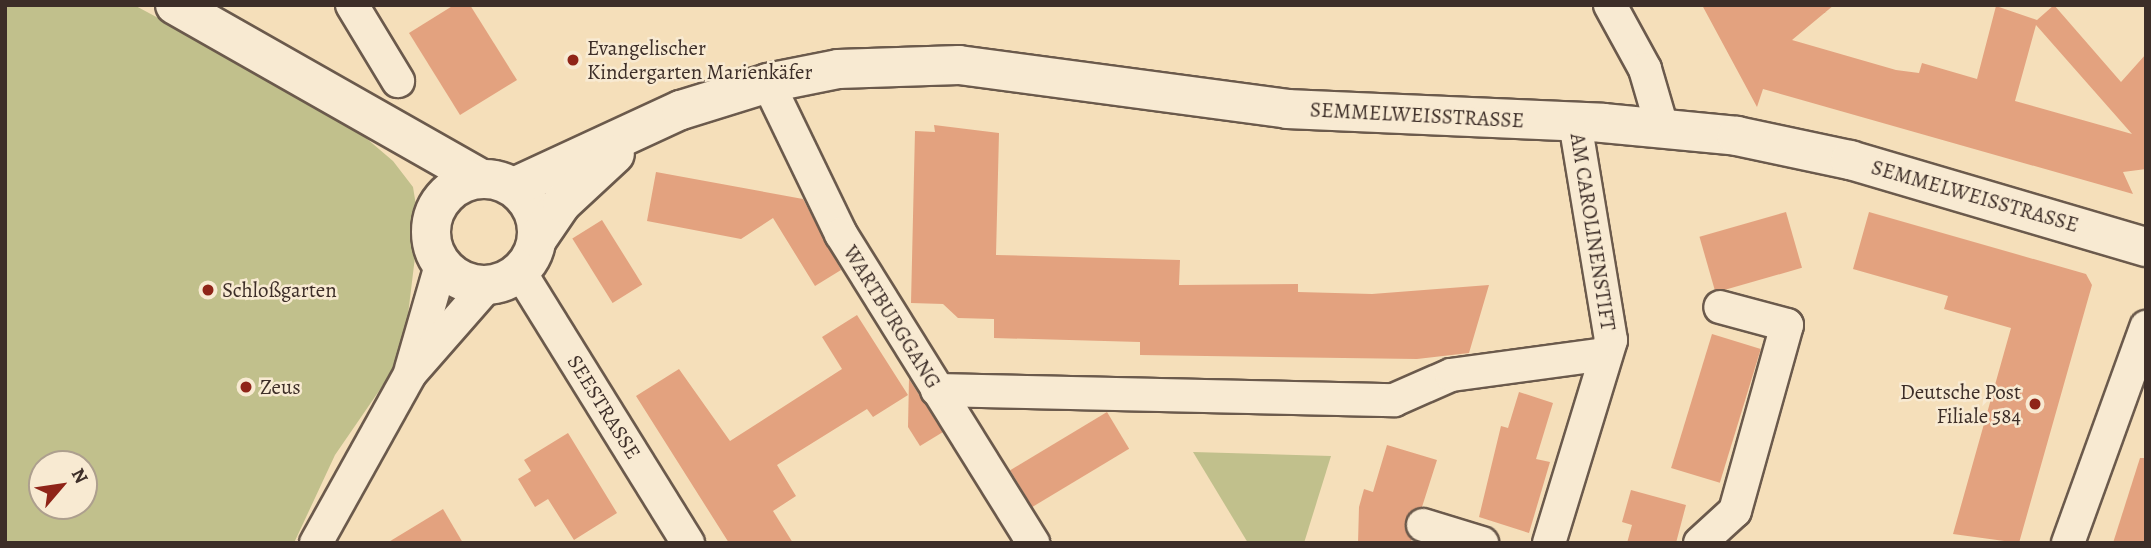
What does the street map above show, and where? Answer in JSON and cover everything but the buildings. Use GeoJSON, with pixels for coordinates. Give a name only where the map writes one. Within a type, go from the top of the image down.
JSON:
{"type":"FeatureCollection","features":[{"type":"Feature","properties":{"kind":"main road"},"geometry":{"type":"LineString","coordinates":[[175,5],[390,123],[479,187],[532,210],[538,238],[503,279],[461,281],[441,265],[431,239],[434,213],[479,187]]}},
{"type":"Feature","properties":{"kind":"main road","name":"SEMMELWEISSTRASSE"},"geometry":{"type":"LineString","coordinates":[[479,187],[681,110],[768,83],[838,69],[959,65],[1287,109],[1662,127],[1850,160],[2146,247]]}},
{"type":"Feature","properties":{"kind":"main road","name":"SEMMELWEISSTRASSE"},"geometry":{"type":"LineString","coordinates":[[538,238],[596,167],[681,110]]}},
{"type":"Feature","properties":{"kind":"street"},"geometry":{"type":"LineString","coordinates":[[352,5],[398,81]]}},
{"type":"Feature","properties":{"kind":"street"},"geometry":{"type":"LineString","coordinates":[[1610,5],[1645,69],[1662,127]]}},
{"type":"Feature","properties":{"kind":"street","name":"WARTBURGGANG"},"geometry":{"type":"LineString","coordinates":[[768,83],[841,234],[1033,543]]}},
{"type":"Feature","properties":{"kind":"street","name":"AM CAROLINENSTIFT"},"geometry":{"type":"LineString","coordinates":[[1549,543],[1611,340],[1575,122]]}},
{"type":"Feature","properties":{"kind":"street"},"geometry":{"type":"LineString","coordinates":[[316,543],[410,374],[441,265]]}},
{"type":"Feature","properties":{"kind":"street"},"geometry":{"type":"LineString","coordinates":[[410,374],[503,279]]}},
{"type":"Feature","properties":{"kind":"street","name":"SEESTRASSE"},"geometry":{"type":"LineString","coordinates":[[503,279],[688,543]]}},
{"type":"Feature","properties":{"kind":"street"},"geometry":{"type":"LineString","coordinates":[[1700,543],[1735,511],[1787,326],[1720,307]]}},
{"type":"Feature","properties":{"kind":"street"},"geometry":{"type":"LineString","coordinates":[[2068,543],[2146,327]]}},
{"type":"Feature","properties":{"kind":"street"},"geometry":{"type":"LineString","coordinates":[[937,390],[1394,400],[1451,375],[1606,355]]}},
{"type":"Feature","properties":{"kind":"street"},"geometry":{"type":"LineString","coordinates":[[1423,525],[1482,543]]}},
{"type":"Feature","properties":{"kind":"shaded area","name":"Schloßgarten"},"geometry":{"type":"Polygon","coordinates":[[[5,5],[134,5],[339,115],[393,161],[413,187],[419,224],[403,356],[335,455],[294,543],[5,543],[5,5]]]}},
{"type":"Feature","properties":{"kind":"shaded area"},"geometry":{"type":"Polygon","coordinates":[[[1193,452],[1331,456],[1304,543],[1248,543],[1193,452]]]}},
{"type":"Feature","properties":{"kind":"place","name":"Evangelischer Kindergarten Marienkäfer"},"geometry":{"type":"Point","coordinates":[573,60]}},
{"type":"Feature","properties":{"kind":"place","name":"Schloßgarten"},"geometry":{"type":"Point","coordinates":[208,290]}},
{"type":"Feature","properties":{"kind":"place","name":"Zeus"},"geometry":{"type":"Point","coordinates":[246,387]}},
{"type":"Feature","properties":{"kind":"place","name":"Deutsche Post Filiale 584"},"geometry":{"type":"Point","coordinates":[2035,404]}}]}
